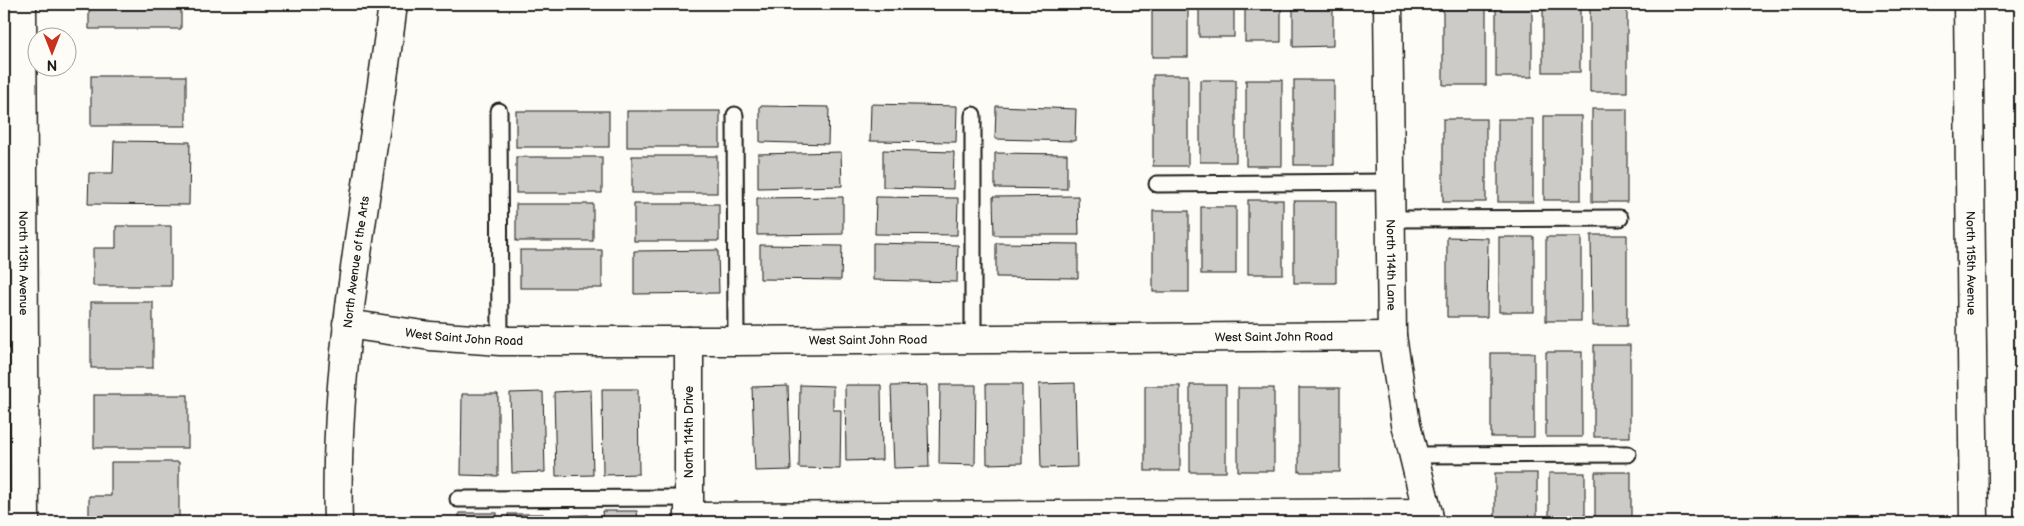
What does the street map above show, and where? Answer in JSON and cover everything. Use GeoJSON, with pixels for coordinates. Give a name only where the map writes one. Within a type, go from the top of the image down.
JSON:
{"type":"FeatureCollection","features":[{"type":"Feature","properties":{"kind":"street","name":"North 113th Avenue"},"geometry":{"type":"LineString","coordinates":[[22,4],[25,522]]}},
{"type":"Feature","properties":{"kind":"street","name":"North Avenue of the Arts"},"geometry":{"type":"LineString","coordinates":[[338,522],[338,454],[347,324],[393,4]]}},
{"type":"Feature","properties":{"kind":"street","name":"North 114th Lane"},"geometry":{"type":"LineString","coordinates":[[1388,4],[1392,336],[1400,393],[1429,517]]}},
{"type":"Feature","properties":{"kind":"street","name":"North 115th Avenue"},"geometry":{"type":"LineString","coordinates":[[1968,4],[1974,522]]}},
{"type":"Feature","properties":{"kind":"street","name":"West Saint John Road"},"geometry":{"type":"LineString","coordinates":[[347,324],[430,336],[500,340],[973,340],[1392,336]]}},
{"type":"Feature","properties":{"kind":"street","name":"North 114th Drive"},"geometry":{"type":"LineString","coordinates":[[688,341],[688,512]]}},
{"type":"Feature","properties":{"kind":"street"},"geometry":{"type":"LineString","coordinates":[[688,512],[1234,518],[1429,517]]}},
{"type":"Feature","properties":{"kind":"lane"},"geometry":{"type":"LineString","coordinates":[[499,111],[500,340]]}},
{"type":"Feature","properties":{"kind":"lane"},"geometry":{"type":"LineString","coordinates":[[735,115],[736,341]]}},
{"type":"Feature","properties":{"kind":"lane"},"geometry":{"type":"LineString","coordinates":[[973,115],[973,340]]}},
{"type":"Feature","properties":{"kind":"lane"},"geometry":{"type":"LineString","coordinates":[[1156,184],[1390,182]]}},
{"type":"Feature","properties":{"kind":"lane"},"geometry":{"type":"LineString","coordinates":[[1390,220],[1620,218]]}},
{"type":"Feature","properties":{"kind":"lane"},"geometry":{"type":"LineString","coordinates":[[1414,455],[1628,454]]}},
{"type":"Feature","properties":{"kind":"lane"},"geometry":{"type":"LineString","coordinates":[[458,499],[688,512]]}},
{"type":"Feature","properties":{"kind":"building"},"geometry":{"type":"Polygon","coordinates":[[[89,4],[196,4],[196,6],[181,6],[181,29],[89,29],[89,4]]]}},
{"type":"Feature","properties":{"kind":"building"},"geometry":{"type":"Polygon","coordinates":[[[1152,4],[1188,4],[1188,57],[1152,57],[1152,4]]]}},
{"type":"Feature","properties":{"kind":"building"},"geometry":{"type":"Polygon","coordinates":[[[1199,4],[1234,4],[1234,37],[1199,37],[1199,4]]]}},
{"type":"Feature","properties":{"kind":"building"},"geometry":{"type":"Polygon","coordinates":[[[1245,4],[1281,4],[1281,42],[1245,42],[1245,4]]]}},
{"type":"Feature","properties":{"kind":"building"},"geometry":{"type":"Polygon","coordinates":[[[1293,4],[1333,4],[1333,46],[1293,47],[1293,4]]]}},
{"type":"Feature","properties":{"kind":"building"},"geometry":{"type":"Polygon","coordinates":[[[1443,4],[1486,4],[1486,85],[1443,85],[1443,4]]]}},
{"type":"Feature","properties":{"kind":"building"},"geometry":{"type":"Polygon","coordinates":[[[1496,4],[1532,4],[1532,77],[1496,77],[1496,4]]]}},
{"type":"Feature","properties":{"kind":"building"},"geometry":{"type":"Polygon","coordinates":[[[1543,4],[1580,4],[1580,72],[1543,72],[1543,4]]]}},
{"type":"Feature","properties":{"kind":"building"},"geometry":{"type":"Polygon","coordinates":[[[1590,4],[1627,4],[1627,92],[1590,92],[1590,4]]]}},
{"type":"Feature","properties":{"kind":"building"},"geometry":{"type":"Polygon","coordinates":[[[1153,75],[1188,75],[1188,166],[1153,166],[1153,75]]]}},
{"type":"Feature","properties":{"kind":"building"},"geometry":{"type":"Polygon","coordinates":[[[91,76],[186,76],[186,126],[91,126],[91,76]]]}},
{"type":"Feature","properties":{"kind":"building"},"geometry":{"type":"Polygon","coordinates":[[[1200,80],[1236,80],[1236,162],[1200,162],[1200,80]]]}},
{"type":"Feature","properties":{"kind":"building"},"geometry":{"type":"Polygon","coordinates":[[[1246,80],[1282,80],[1282,166],[1246,166],[1246,80]]]}},
{"type":"Feature","properties":{"kind":"building"},"geometry":{"type":"Polygon","coordinates":[[[1294,80],[1334,80],[1334,165],[1294,165],[1294,80]]]}},
{"type":"Feature","properties":{"kind":"building"},"geometry":{"type":"Polygon","coordinates":[[[871,104],[957,106],[956,142],[870,141],[871,104]]]}},
{"type":"Feature","properties":{"kind":"building"},"geometry":{"type":"Polygon","coordinates":[[[760,106],[829,107],[828,144],[760,142],[760,106]]]}},
{"type":"Feature","properties":{"kind":"building"},"geometry":{"type":"Polygon","coordinates":[[[996,106],[1076,109],[1075,141],[995,139],[996,106]]]}},
{"type":"Feature","properties":{"kind":"building"},"geometry":{"type":"Polygon","coordinates":[[[1592,109],[1627,109],[1627,202],[1592,202],[1592,109]]]}},
{"type":"Feature","properties":{"kind":"building"},"geometry":{"type":"Polygon","coordinates":[[[516,111],[609,111],[609,147],[516,147],[516,111]]]}},
{"type":"Feature","properties":{"kind":"building"},"geometry":{"type":"Polygon","coordinates":[[[627,111],[720,111],[720,147],[627,147],[627,111]]]}},
{"type":"Feature","properties":{"kind":"building"},"geometry":{"type":"Polygon","coordinates":[[[1544,116],[1581,116],[1581,200],[1544,200],[1544,116]]]}},
{"type":"Feature","properties":{"kind":"building"},"geometry":{"type":"Polygon","coordinates":[[[1443,119],[1486,119],[1486,202],[1443,202],[1443,119]]]}},
{"type":"Feature","properties":{"kind":"building"},"geometry":{"type":"Polygon","coordinates":[[[1498,119],[1533,119],[1533,202],[1498,202],[1498,119]]]}},
{"type":"Feature","properties":{"kind":"building"},"geometry":{"type":"Polygon","coordinates":[[[114,141],[190,142],[189,205],[88,204],[89,173],[113,173],[114,141]]]}},
{"type":"Feature","properties":{"kind":"building"},"geometry":{"type":"Polygon","coordinates":[[[883,150],[954,152],[953,189],[883,187],[883,150]]]}},
{"type":"Feature","properties":{"kind":"building"},"geometry":{"type":"Polygon","coordinates":[[[841,152],[842,186],[758,188],[758,154],[841,152]]]}},
{"type":"Feature","properties":{"kind":"building"},"geometry":{"type":"Polygon","coordinates":[[[995,153],[1067,154],[1067,189],[995,188],[995,153]]]}},
{"type":"Feature","properties":{"kind":"building"},"geometry":{"type":"Polygon","coordinates":[[[632,156],[717,156],[717,193],[632,193],[632,156]]]}},
{"type":"Feature","properties":{"kind":"building"},"geometry":{"type":"Polygon","coordinates":[[[516,157],[602,157],[602,193],[516,193],[516,157]]]}},
{"type":"Feature","properties":{"kind":"building"},"geometry":{"type":"Polygon","coordinates":[[[1078,196],[1079,235],[994,235],[993,197],[1078,196]]]}},
{"type":"Feature","properties":{"kind":"building"},"geometry":{"type":"Polygon","coordinates":[[[843,197],[843,234],[757,235],[757,198],[843,197]]]}},
{"type":"Feature","properties":{"kind":"building"},"geometry":{"type":"Polygon","coordinates":[[[876,197],[958,198],[957,235],[875,234],[876,197]]]}},
{"type":"Feature","properties":{"kind":"building"},"geometry":{"type":"Polygon","coordinates":[[[1248,200],[1283,200],[1283,274],[1248,274],[1248,200]]]}},
{"type":"Feature","properties":{"kind":"building"},"geometry":{"type":"Polygon","coordinates":[[[1294,201],[1336,201],[1336,283],[1294,283],[1294,201]]]}},
{"type":"Feature","properties":{"kind":"building"},"geometry":{"type":"Polygon","coordinates":[[[516,204],[593,204],[593,241],[516,241],[516,204]]]}},
{"type":"Feature","properties":{"kind":"building"},"geometry":{"type":"Polygon","coordinates":[[[634,204],[719,204],[719,241],[634,241],[634,204]]]}},
{"type":"Feature","properties":{"kind":"building"},"geometry":{"type":"Polygon","coordinates":[[[1201,207],[1236,207],[1236,274],[1201,274],[1201,207]]]}},
{"type":"Feature","properties":{"kind":"building"},"geometry":{"type":"Polygon","coordinates":[[[1153,211],[1189,211],[1189,292],[1153,292],[1153,211]]]}},
{"type":"Feature","properties":{"kind":"building"},"geometry":{"type":"Polygon","coordinates":[[[116,226],[171,226],[171,286],[93,286],[93,248],[116,248],[116,226]]]}},
{"type":"Feature","properties":{"kind":"building"},"geometry":{"type":"Polygon","coordinates":[[[1591,235],[1627,235],[1627,326],[1592,326],[1591,235]]]}},
{"type":"Feature","properties":{"kind":"building"},"geometry":{"type":"Polygon","coordinates":[[[1447,237],[1488,238],[1487,317],[1447,317],[1447,237]]]}},
{"type":"Feature","properties":{"kind":"building"},"geometry":{"type":"Polygon","coordinates":[[[1499,237],[1534,237],[1534,312],[1499,312],[1499,237]]]}},
{"type":"Feature","properties":{"kind":"building"},"geometry":{"type":"Polygon","coordinates":[[[1546,237],[1581,237],[1581,321],[1546,321],[1546,237]]]}},
{"type":"Feature","properties":{"kind":"building"},"geometry":{"type":"Polygon","coordinates":[[[873,243],[958,245],[957,282],[873,280],[873,243]]]}},
{"type":"Feature","properties":{"kind":"building"},"geometry":{"type":"Polygon","coordinates":[[[996,243],[1078,244],[1078,278],[996,277],[996,243]]]}},
{"type":"Feature","properties":{"kind":"building"},"geometry":{"type":"Polygon","coordinates":[[[760,245],[842,246],[841,280],[760,279],[760,245]]]}},
{"type":"Feature","properties":{"kind":"building"},"geometry":{"type":"Polygon","coordinates":[[[520,250],[602,250],[602,288],[520,288],[520,250]]]}},
{"type":"Feature","properties":{"kind":"building"},"geometry":{"type":"Polygon","coordinates":[[[718,250],[719,293],[634,294],[634,251],[718,250]]]}},
{"type":"Feature","properties":{"kind":"building"},"geometry":{"type":"Polygon","coordinates":[[[91,302],[153,302],[153,368],[91,368],[91,302]]]}},
{"type":"Feature","properties":{"kind":"building"},"geometry":{"type":"Polygon","coordinates":[[[1594,345],[1630,345],[1630,437],[1594,437],[1594,345]]]}},
{"type":"Feature","properties":{"kind":"building"},"geometry":{"type":"Polygon","coordinates":[[[1546,352],[1582,352],[1582,437],[1546,437],[1546,352]]]}},
{"type":"Feature","properties":{"kind":"building"},"geometry":{"type":"Polygon","coordinates":[[[1491,353],[1534,353],[1534,437],[1491,437],[1491,353]]]}},
{"type":"Feature","properties":{"kind":"building"},"geometry":{"type":"Polygon","coordinates":[[[1075,383],[1077,467],[1041,468],[1039,384],[1075,383]]]}},
{"type":"Feature","properties":{"kind":"building"},"geometry":{"type":"Polygon","coordinates":[[[986,384],[1022,384],[1022,463],[987,464],[986,384]]]}},
{"type":"Feature","properties":{"kind":"building"},"geometry":{"type":"Polygon","coordinates":[[[800,385],[833,386],[833,410],[841,410],[840,469],[799,468],[800,385]]]}},
{"type":"Feature","properties":{"kind":"building"},"geometry":{"type":"Polygon","coordinates":[[[845,385],[881,385],[882,460],[846,461],[845,385]]]}},
{"type":"Feature","properties":{"kind":"building"},"geometry":{"type":"Polygon","coordinates":[[[927,385],[929,467],[894,468],[891,386],[927,385]]]}},
{"type":"Feature","properties":{"kind":"building"},"geometry":{"type":"Polygon","coordinates":[[[940,385],[976,385],[975,465],[939,464],[940,385]]]}},
{"type":"Feature","properties":{"kind":"building"},"geometry":{"type":"Polygon","coordinates":[[[1190,385],[1226,385],[1226,472],[1190,472],[1190,385]]]}},
{"type":"Feature","properties":{"kind":"building"},"geometry":{"type":"Polygon","coordinates":[[[788,386],[791,470],[755,471],[752,387],[788,386]]]}},
{"type":"Feature","properties":{"kind":"building"},"geometry":{"type":"Polygon","coordinates":[[[1145,386],[1180,386],[1180,471],[1145,471],[1145,386]]]}},
{"type":"Feature","properties":{"kind":"building"},"geometry":{"type":"Polygon","coordinates":[[[1238,388],[1274,388],[1274,471],[1238,471],[1238,388]]]}},
{"type":"Feature","properties":{"kind":"building"},"geometry":{"type":"Polygon","coordinates":[[[1299,388],[1340,388],[1340,472],[1299,472],[1299,388]]]}},
{"type":"Feature","properties":{"kind":"building"},"geometry":{"type":"Polygon","coordinates":[[[602,389],[638,389],[639,474],[603,475],[602,389]]]}},
{"type":"Feature","properties":{"kind":"building"},"geometry":{"type":"Polygon","coordinates":[[[591,390],[593,475],[556,476],[554,392],[591,390]]]}},
{"type":"Feature","properties":{"kind":"building"},"geometry":{"type":"Polygon","coordinates":[[[543,392],[545,472],[512,473],[510,393],[543,392]]]}},
{"type":"Feature","properties":{"kind":"building"},"geometry":{"type":"Polygon","coordinates":[[[462,394],[498,394],[498,476],[461,475],[462,394]]]}},
{"type":"Feature","properties":{"kind":"building"},"geometry":{"type":"Polygon","coordinates":[[[94,395],[188,395],[188,448],[94,448],[94,395]]]}},
{"type":"Feature","properties":{"kind":"building"},"geometry":{"type":"Polygon","coordinates":[[[111,462],[179,462],[179,522],[89,522],[89,496],[111,496],[111,462]]]}},
{"type":"Feature","properties":{"kind":"building"},"geometry":{"type":"Polygon","coordinates":[[[1595,472],[1631,472],[1631,522],[1595,522],[1595,472]]]}},
{"type":"Feature","properties":{"kind":"building"},"geometry":{"type":"Polygon","coordinates":[[[1495,473],[1537,473],[1537,522],[1495,522],[1495,473]]]}},
{"type":"Feature","properties":{"kind":"building"},"geometry":{"type":"Polygon","coordinates":[[[1549,473],[1585,473],[1585,522],[1549,522],[1549,473]]]}},
{"type":"Feature","properties":{"kind":"building"},"geometry":{"type":"Polygon","coordinates":[[[602,511],[637,511],[638,522],[603,522],[602,511]]]}},
{"type":"Feature","properties":{"kind":"building"},"geometry":{"type":"Polygon","coordinates":[[[459,513],[497,513],[497,522],[459,522],[459,513]]]}},
{"type":"Feature","properties":{"kind":"building"},"geometry":{"type":"Polygon","coordinates":[[[508,514],[543,514],[543,522],[508,522],[508,514]]]}},
{"type":"Feature","properties":{"kind":"building"},"geometry":{"type":"Polygon","coordinates":[[[588,515],[588,522],[554,522],[554,516],[588,515]]]}}]}
